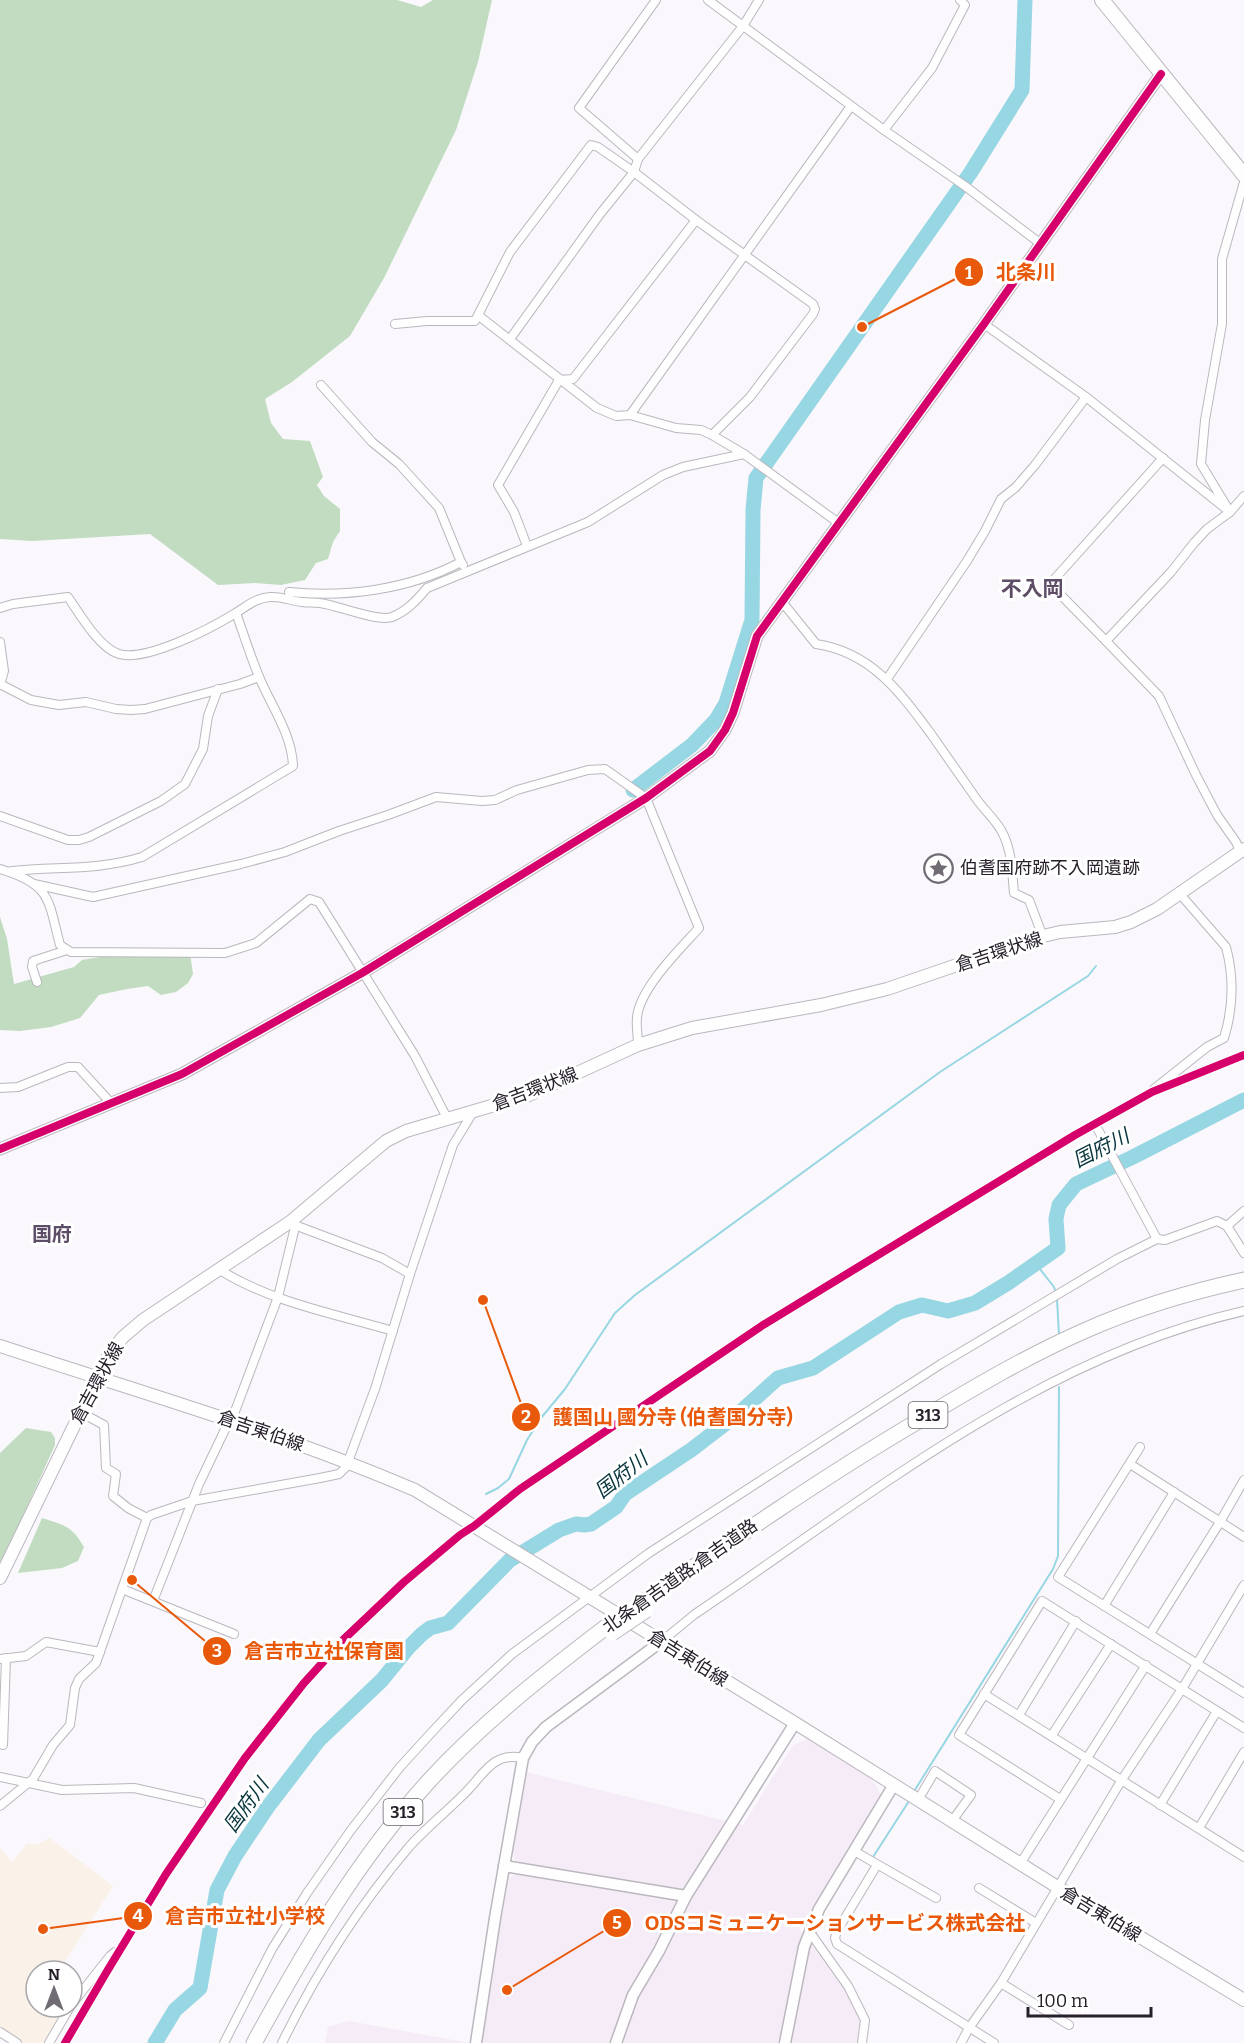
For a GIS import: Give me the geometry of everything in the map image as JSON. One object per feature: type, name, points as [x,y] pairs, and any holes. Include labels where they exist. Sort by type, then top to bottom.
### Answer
[{"type":"highway","name":"北条倉吉道路;倉吉道路","points":[[254,2043],[301,1957],[338,1899],[391,1827],[468,1741],[509,1703],[791,1500],[973,1388],[1039,1352],[1131,1312],[1176,1297],[1244,1280]]},
{"type":"highway","name":"北条倉吉道路;倉吉道路","points":[[642,1607],[873,1457],[1043,1360],[1088,1338],[1135,1320],[1244,1288]]},
{"type":"highway","name":"北条倉吉道路;倉吉道路","points":[[262,2043],[309,1957],[344,1903],[404,1822],[474,1745],[514,1708],[609,1630]]},
{"type":"main road","points":[[1102,0],[1244,175]]},
{"type":"main road","name":"倉吉環状線","points":[[0,1578],[108,1356],[123,1337],[143,1320],[292,1224],[386,1141],[406,1131],[529,1095],[638,1046],[692,1028],[820,1005],[887,989],[1060,932],[1115,927],[1131,922],[1157,909],[1242,850]]},
{"type":"main road","name":"倉吉東伯線","points":[[0,1346],[230,1419],[349,1461],[415,1490],[1244,2000]]},
{"type":"street","points":[[638,159],[579,108],[656,0]]},
{"type":"street","points":[[708,0],[884,130],[965,186],[1041,244]]},
{"type":"street","points":[[510,339],[600,214],[634,172],[638,159],[743,26],[759,0]]},
{"type":"street","points":[[884,130],[932,68],[965,5],[960,0]]},
{"type":"street","points":[[0,1149],[182,1074],[362,973],[646,798],[710,751],[725,730],[733,713],[757,636],[984,324],[1161,74]]},
{"type":"street","points":[[630,415],[851,106]]},
{"type":"street","points":[[395,324],[427,321],[476,321],[510,252],[591,145],[598,147],[813,304],[815,309],[750,397],[712,435]]},
{"type":"street","points":[[1230,512],[1201,464],[1222,324],[1222,259],[1244,182]]},
{"type":"street","points":[[560,380],[573,380],[696,220]]},
{"type":"street","points":[[479,316],[597,408],[616,416],[630,415],[676,428],[701,430],[712,435],[744,454],[840,524]]},
{"type":"street","points":[[984,324],[1086,397],[1230,512]]},
{"type":"street","points":[[527,546],[514,512],[498,485],[560,380]]},
{"type":"street","points":[[321,385],[372,442],[399,464],[439,508],[466,571]]},
{"type":"street","points":[[887,679],[967,561],[1001,499],[1016,487],[1035,465],[1086,397]]},
{"type":"street","points":[[0,608],[13,604],[68,597],[105,646],[118,654],[137,656],[150,654],[198,634],[236,614],[250,602],[269,597],[320,603],[380,617],[391,617],[412,605],[426,588],[588,522],[663,475],[683,467],[744,454]]},
{"type":"street","points":[[1163,458],[1050,584],[1159,696],[1217,815],[1242,850]]},
{"type":"street","points":[[1106,642],[1171,572],[1207,529],[1230,512],[1244,496]]},
{"type":"street","points":[[289,592],[315,594],[376,589],[417,580],[442,572],[461,562]]},
{"type":"street","points":[[783,603],[816,644],[836,646],[859,657],[887,679],[910,706],[981,806],[1001,830],[1010,854],[1014,893],[1029,900],[1043,937]]},
{"type":"street","points":[[4,870],[96,868],[142,857],[293,766],[293,754],[287,737],[259,677],[236,614]]},
{"type":"street","points":[[0,642],[4,671],[0,685],[31,700],[59,705],[86,702],[130,710],[145,708],[259,677]]},
{"type":"street","points":[[0,816],[68,840],[79,840],[161,801],[185,784],[198,761],[206,736],[208,716],[218,689]]},
{"type":"street","points":[[34,884],[93,897],[285,852],[436,797],[495,800],[517,790],[588,770],[605,769],[646,798],[699,928],[672,957],[642,1000],[637,1016],[638,1046]]},
{"type":"street","points":[[4,870],[21,875],[46,895],[60,945],[67,950],[83,954],[139,951],[225,953],[256,943],[310,899],[319,902],[415,1056],[447,1118]]},
{"type":"street","points":[[1152,1092],[1156,1086],[1207,1047],[1224,1038],[1232,999],[1226,947],[1180,894]]},
{"type":"street","points":[[37,982],[32,967],[33,961],[67,950]]},
{"type":"street","points":[[65,2043],[166,1874],[239,1766],[304,1683],[344,1639],[404,1582],[460,1535],[479,1529],[520,1489],[763,1325],[900,1240],[1152,1092],[1244,1055]]},
{"type":"street","points":[[0,1088],[18,1087],[68,1067],[78,1067],[111,1103]]},
{"type":"street","points":[[0,1806],[33,1779],[52,1745],[70,1725],[75,1688],[79,1679],[96,1663],[147,1518],[192,1501],[339,1474],[349,1461],[375,1389],[453,1145],[472,1112]]},
{"type":"street","points":[[1095,1124],[1155,1236],[1165,1240],[1217,1221],[1227,1226],[1244,1253]]},
{"type":"street","points":[[1227,1226],[1244,1211]]},
{"type":"street","points":[[153,1601],[192,1501],[234,1414],[278,1297],[292,1224],[382,1258],[410,1274]]},
{"type":"street","points":[[224,2043],[272,1949],[307,1893],[351,1830],[400,1767],[462,1700],[512,1654],[649,1553],[941,1364],[1155,1236]]},
{"type":"street","points":[[220,1270],[278,1297],[393,1331]]},
{"type":"street","points":[[476,2043],[523,1758],[532,1742],[546,1726],[695,1614],[914,1463],[1007,1406],[1058,1379],[1132,1345],[1244,1311]]},
{"type":"street","points":[[80,1412],[104,1425],[106,1468],[116,1474],[113,1496],[128,1508],[147,1518]]},
{"type":"street","points":[[1140,1447],[1058,1578],[1244,1693]]},
{"type":"street","points":[[1130,1464],[1244,1537]]},
{"type":"street","points":[[1150,1634],[1244,1480]]},
{"type":"street","points":[[1104,1606],[1174,1492]]},
{"type":"street","points":[[961,2043],[1001,1983],[1121,1781],[1198,1664],[1244,1585]]},
{"type":"street","points":[[122,1588],[234,1634]]},
{"type":"street","points":[[1060,1799],[959,1735],[1042,1601],[1244,1728]]},
{"type":"street","points":[[1019,1715],[1076,1621]]},
{"type":"street","points":[[3,1745],[3,1659],[26,1656],[46,1642],[100,1652]]},
{"type":"street","points":[[1052,1735],[1111,1644]]},
{"type":"street","points":[[1020,1864],[1146,1665]]},
{"type":"street","points":[[984,1694],[1244,1857]]},
{"type":"street","points":[[1160,1805],[1217,1711]]},
{"type":"street","points":[[616,2043],[633,1995],[659,1951],[686,1896],[795,1723]]},
{"type":"street","points":[[1198,1828],[1244,1752]]},
{"type":"street","points":[[282,2043],[294,2018],[353,1919],[410,1846],[466,1793],[489,1766],[503,1757],[512,1755],[523,1758]]},
{"type":"street","points":[[918,1800],[935,1771],[971,1795],[952,1821]]},
{"type":"street","points":[[0,1777],[62,1790],[134,1788],[201,1803]]},
{"type":"street","points":[[785,2043],[809,1930],[819,1909],[893,1786]]},
{"type":"street","points":[[854,1851],[936,1898]]},
{"type":"street","points":[[877,1865],[837,1931],[835,1938],[837,1944],[994,2043]]},
{"type":"street","points":[[504,1866],[686,1896]]},
{"type":"street","points":[[979,1888],[1036,1923]]},
{"type":"street","points":[[809,1930],[848,1986],[865,2020],[862,2043]]},
{"type":"street","points":[[84,1989],[110,1956],[121,1949]]},
{"type":"street","points":[[1001,1983],[1069,2025]]},
{"type":"street","points":[[49,2043],[63,2019]]},
{"type":"street","points":[[0,2032],[17,2043]]},
{"type":"shaded area","points":[[808,1738],[873,1778],[871,1780],[881,1796],[799,1929],[840,1980],[863,2021],[860,2043],[479,2043],[509,1878],[517,1872],[512,1846],[526,1772],[743,1825],[793,1745]]},
{"type":"shaded area","points":[[50,1838],[113,1886],[67,1959],[24,1959],[24,2019],[61,2019],[47,2043],[22,2043],[0,2030],[0,1848],[12,1862],[27,1844],[38,1844]]},
{"type":"shaded area","points":[[349,2021],[470,2043],[325,2043],[328,2027]]},
{"type":"green space","points":[[0,0],[397,0],[421,7],[433,0],[492,0],[478,62],[456,130],[384,278],[350,336],[292,382],[265,399],[271,423],[283,439],[310,441],[323,477],[317,485],[324,496],[340,509],[340,531],[333,542],[328,559],[316,563],[305,580],[281,585],[255,583],[218,585],[150,534],[32,541],[0,539]]},
{"type":"green space","points":[[0,917],[7,939],[14,984],[74,967],[82,960],[130,952],[190,953],[193,974],[188,983],[176,992],[161,995],[148,986],[99,995],[80,1018],[51,1027],[20,1031],[0,1030]]},
{"type":"green space","points":[[26,1428],[51,1432],[55,1438],[55,1445],[0,1567],[0,1453]]},
{"type":"green space","points":[[42,1518],[71,1530],[84,1547],[78,1561],[62,1568],[18,1573]]},
{"type":"waterway","points":[[633,790],[692,745],[716,720],[726,703],[752,620],[753,510],[756,478],[971,172],[1022,90],[1025,0]]},
{"type":"waterway","points":[[486,1494],[509,1479],[527,1440],[541,1418],[565,1389],[615,1313],[635,1295],[940,1072],[1088,976],[1096,966]]},
{"type":"waterway","name":"国府川","points":[[155,2043],[175,2010],[200,1988],[217,1890],[235,1856],[267,1808],[319,1740],[382,1680],[422,1634],[430,1628],[448,1623],[510,1560],[559,1530],[576,1524],[591,1524],[616,1507],[625,1494],[691,1450],[738,1414],[778,1378],[813,1368],[899,1312],[922,1305],[948,1311],[975,1303],[1008,1283],[1058,1248],[1056,1219],[1059,1205],[1076,1184],[1244,1100]]},
{"type":"waterway","points":[[1036,1264],[1056,1293]]},
{"type":"waterway","points":[[1057,1299],[1059,1335]]},
{"type":"waterway","points":[[913,1793],[1053,1569],[1058,1556],[1059,1387]]},
{"type":"waterway","points":[[873,1857],[909,1801]]},
{"type":"cycle path","points":[[0,1149],[182,1074],[362,973],[646,798],[710,751],[725,730],[733,713],[757,636],[984,324],[1161,74]]},
{"type":"cycle path","points":[[65,2043],[166,1874],[245,1758],[304,1683],[344,1639],[404,1582],[460,1535],[520,1489],[763,1325],[1075,1135],[1152,1092],[1244,1055]]},
{"type":"place","name":"北条川","points":[[862,327]]},
{"type":"place","name":"伯耆国府跡不入岡遺跡","points":[[939,868]]},
{"type":"place","name":"護国山 國分寺 (伯耆国分寺)","points":[[483,1300]]},
{"type":"place","name":"倉吉市立社保育園","points":[[132,1580]]},
{"type":"place","name":"倉吉市立社小学校","points":[[43,1929]]},
{"type":"place","name":"ODSコミュニケーションサービス株式会社","points":[[507,1990]]},
{"type":"district","name":"不入岡","points":[[1032,589]]},
{"type":"district","name":"国府","points":[[52,1234]]}]
